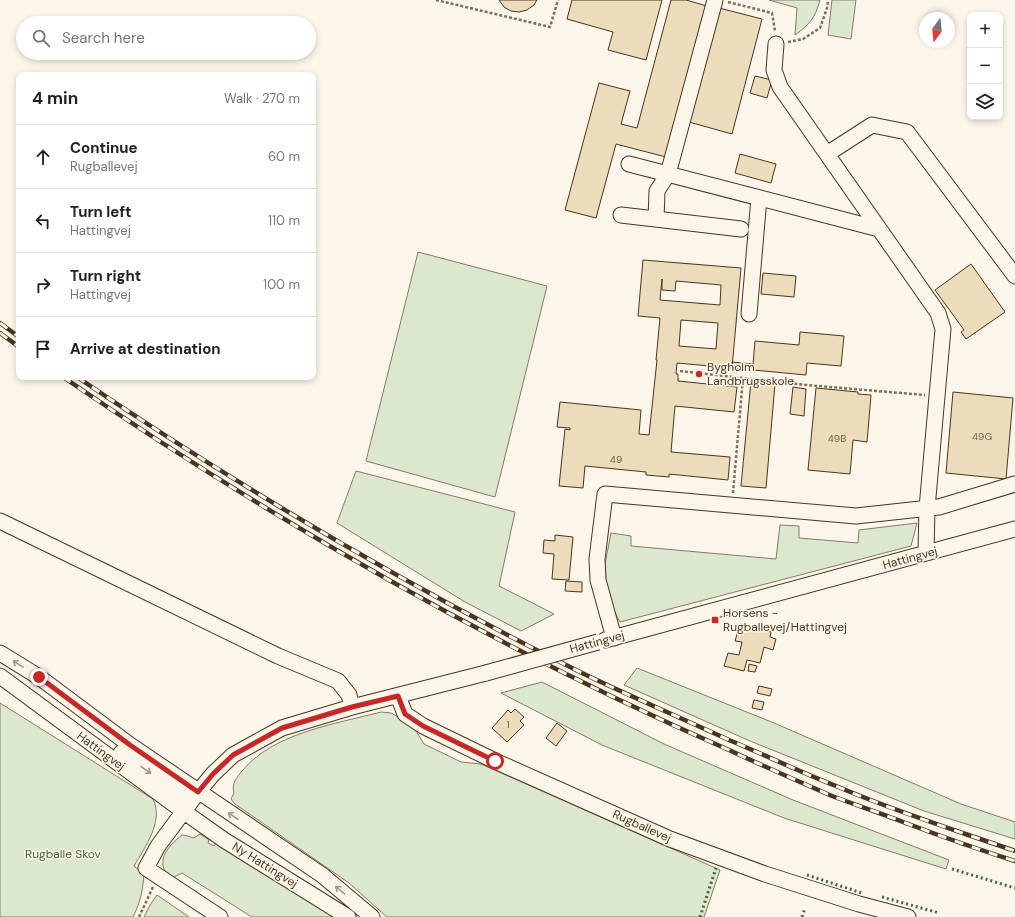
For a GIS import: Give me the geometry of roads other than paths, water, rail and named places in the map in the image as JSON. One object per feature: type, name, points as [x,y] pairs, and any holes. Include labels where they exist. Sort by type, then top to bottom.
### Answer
[{"type":"street","points":[[656,219],[657,191],[668,174],[715,0]]},
{"type":"street","points":[[776,44],[774,70],[780,87],[938,313],[943,330],[927,508],[926,553]]},
{"type":"street","points":[[827,154],[872,125],[907,132],[1015,276]]},
{"type":"street","points":[[629,164],[879,229]]},
{"type":"street","points":[[749,314],[759,198]]},
{"type":"street","points":[[621,215],[741,229]]},
{"type":"street","points":[[614,638],[598,580],[597,559],[605,494],[856,516],[939,507],[1015,484]]},
{"type":"street","points":[[0,521],[278,656],[338,681],[349,695],[352,707]]},
{"type":"street","name":"Hattingvej","points":[[0,676],[183,811],[213,774],[233,755],[282,728],[352,707],[486,673],[1015,529]]},
{"type":"street","name":"Hattingvej","points":[[0,653],[39,677],[130,745],[322,875],[372,917]]},
{"type":"street","name":"Rugballevej","points":[[398,696],[405,714],[423,726],[495,761],[670,839],[765,874],[859,904],[908,917]]},
{"type":"street","points":[[29,698],[75,722],[175,792],[184,795],[198,792]]},
{"type":"street","points":[[183,811],[158,846],[146,868],[220,917]]},
{"type":"street","name":"Ny Hattingvej","points":[[183,811],[224,840],[348,917]]},
{"type":"railway","points":[[0,323],[16,335]]},
{"type":"railway","points":[[0,333],[16,345]]},
{"type":"railway","points":[[68,380],[223,482],[305,531],[387,579],[556,669],[642,711],[832,796],[1015,861]]},
{"type":"railway","points":[[81,380],[200,458],[389,571],[584,674],[823,781],[902,812],[1015,851]]},
{"type":"place","name":"Bygholm Landbrugsskole","points":[[699,374]]},
{"type":"place","name":"Horsens - Rugballevej/Hattingvej","points":[[715,620]]},
{"type":"park label","name":"Rugballe Skov","points":[[63,854]]}]
